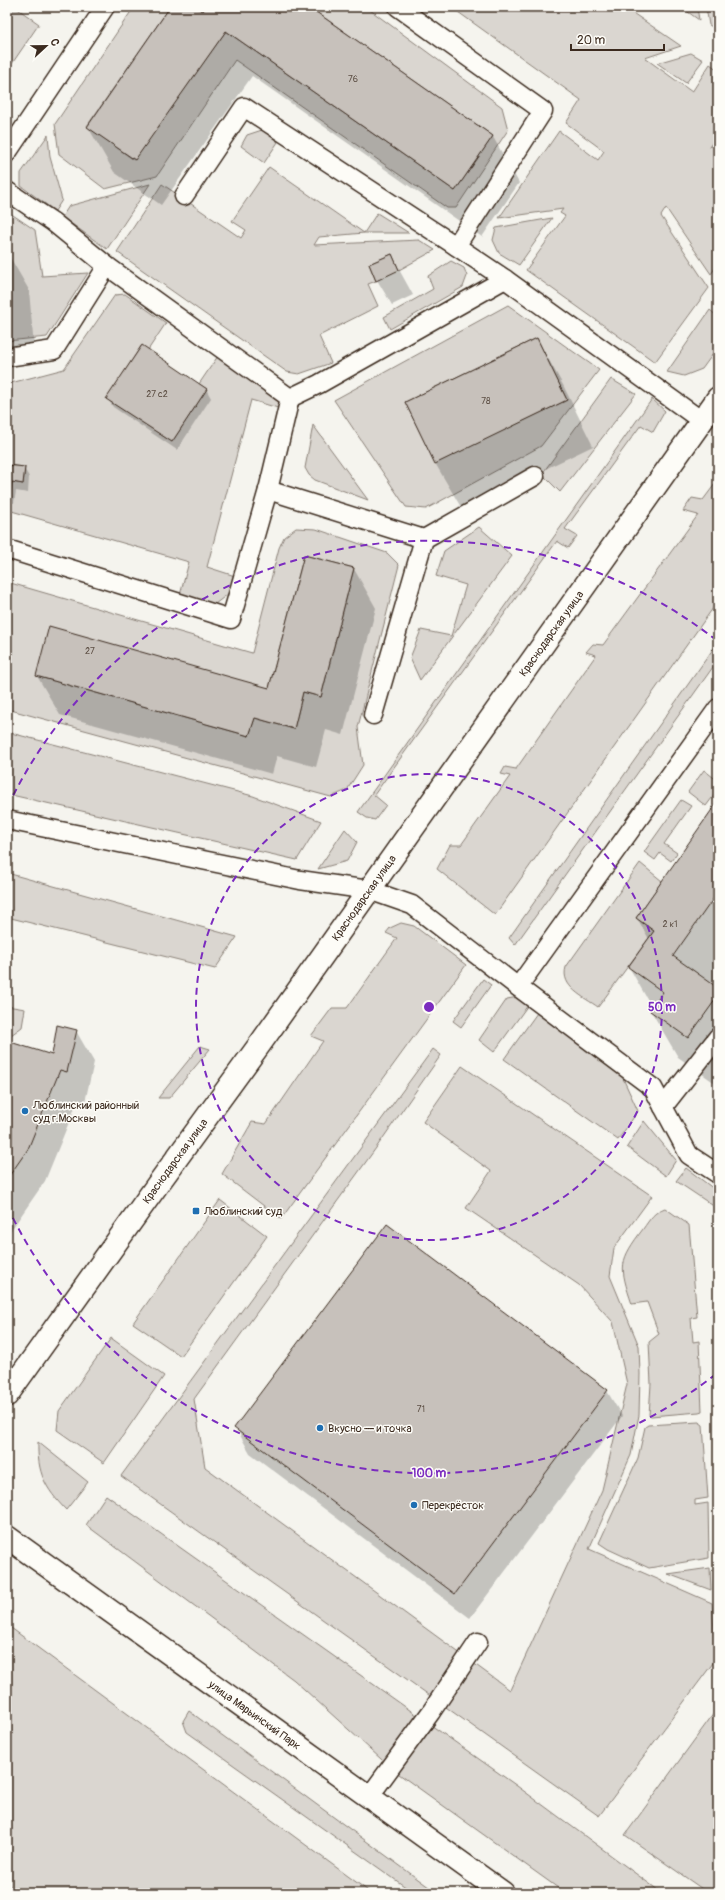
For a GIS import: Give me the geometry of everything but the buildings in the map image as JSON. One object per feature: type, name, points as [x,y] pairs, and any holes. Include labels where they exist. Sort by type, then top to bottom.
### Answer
[{"type":"street","name":"Краснодарская улица","points":[[7,1395],[265,1038],[718,398]]},
{"type":"street","name":"улица Марьинский Парк","points":[[7,1537],[503,1893]]},
{"type":"lane","points":[[398,7],[542,111],[456,246]]},
{"type":"lane","points":[[7,153],[100,9]]},
{"type":"lane","points":[[184,196],[244,107],[505,279],[702,421]]},
{"type":"lane","points":[[7,191],[53,222],[107,266],[290,398]]},
{"type":"lane","points":[[7,357],[54,350],[107,266]]},
{"type":"lane","points":[[290,398],[319,384],[505,279]]},
{"type":"lane","points":[[7,549],[231,619],[268,490],[290,398]]},
{"type":"lane","points":[[372,715],[424,539],[535,476]]},
{"type":"lane","points":[[268,490],[424,539]]},
{"type":"lane","points":[[518,987],[718,708]]},
{"type":"lane","points":[[7,820],[300,880],[369,890],[412,905],[518,987],[653,1088],[689,1155],[718,1174]]},
{"type":"lane","points":[[663,1108],[718,1037]]},
{"type":"lane","points":[[370,1797],[432,1712],[478,1642]]},
{"type":"shaded area","points":[[7,7],[15,7],[39,24],[7,71]]},
{"type":"shaded area","points":[[134,7],[170,7],[87,126],[134,160],[226,31],[455,191],[493,136],[309,7],[366,7],[502,107],[508,130],[456,208],[447,208],[235,60],[157,176],[105,189],[59,154],[55,124]]},
{"type":"shaded area","points":[[451,7],[624,7],[681,46],[645,58],[692,92],[710,64],[718,70],[718,135],[709,147],[718,143],[718,264],[711,274],[666,208],[661,216],[709,288],[655,362],[526,270],[565,216],[560,213],[563,209],[499,218],[559,131],[598,160],[604,151],[566,123],[581,100]]},
{"type":"shaded area","points":[[681,7],[697,7],[699,20]]},
{"type":"shaded area","points":[[706,7],[718,7],[718,30],[709,25]]},
{"type":"shaded area","points":[[691,53],[703,60],[686,83],[657,63]]},
{"type":"shaded area","points":[[262,130],[278,142],[264,163],[241,146],[247,135]]},
{"type":"shaded area","points":[[48,135],[50,157],[62,200],[55,211],[21,186],[21,173]]},
{"type":"shaded area","points":[[269,167],[364,233],[319,237],[314,245],[419,240],[435,250],[399,270],[392,254],[369,264],[376,281],[368,284],[378,306],[319,336],[331,363],[299,374],[287,372],[117,252],[162,184],[241,238],[246,230],[232,221]]},
{"type":"shaded area","points":[[150,184],[107,249],[62,217],[69,206]]},
{"type":"shaded area","points":[[7,211],[35,230],[42,276],[88,273],[47,337],[7,341]]},
{"type":"shaded area","points":[[377,213],[409,233],[364,233]]},
{"type":"shaded area","points":[[552,218],[519,265],[499,253],[493,240],[496,228]]},
{"type":"shaded area","points":[[451,261],[464,268],[467,276],[463,287],[390,329],[384,317],[433,289],[428,276]]},
{"type":"shaded area","points":[[125,294],[166,323],[148,350],[141,346],[107,399],[172,442],[207,389],[199,384],[218,356],[280,403],[278,408],[251,400],[207,567],[235,576],[228,594],[215,604],[180,595],[189,562],[8,510],[7,511],[7,495],[12,482],[23,484],[25,467],[7,465],[7,384],[64,369],[115,295]]},
{"type":"shaded area","points":[[508,305],[599,370],[541,446],[426,509],[406,507],[334,400]],"holes":[[[537,338],[567,400],[435,463],[405,402]]]},
{"type":"shaded area","points":[[710,310],[718,317],[718,347],[702,369],[684,376],[667,372]]},
{"type":"shaded area","points":[[611,379],[636,394],[560,492],[542,474]]},
{"type":"shaded area","points":[[652,399],[665,411],[653,432],[641,425],[565,529],[577,536],[568,548],[557,541],[374,795],[386,805],[375,820],[367,818],[358,812]]},
{"type":"shaded area","points":[[313,425],[368,500],[315,480],[309,475],[305,468]]},
{"type":"shaded area","points":[[718,480],[718,601],[495,915],[437,869],[450,845],[461,845],[510,776],[501,774],[505,767],[516,769],[596,655],[586,652],[593,644],[603,645],[698,515],[683,511],[692,498],[703,500]]},
{"type":"shaded area","points":[[479,527],[512,556],[420,680],[410,658],[421,630],[451,636],[466,585],[436,576],[444,551]]},
{"type":"shaded area","points":[[296,528],[316,529],[387,553],[399,565],[358,727],[363,765],[347,790],[331,797],[7,709],[7,582],[252,653],[279,548],[284,537]],"holes":[[[304,555],[354,568],[321,697],[303,692],[294,729],[255,718],[249,736],[36,676],[269,688]]]},
{"type":"shaded area","points":[[718,642],[718,660],[515,945],[509,938]]},
{"type":"shaded area","points":[[7,732],[253,796],[321,821],[297,860],[7,794]]},
{"type":"shaded area","points":[[704,770],[718,781],[718,790],[706,806],[688,792]]},
{"type":"shaded area","points":[[681,800],[691,806],[664,844],[677,853],[671,861],[660,853],[655,860],[644,852]]},
{"type":"shaded area","points":[[345,829],[357,842],[347,861],[318,869]]},
{"type":"shaded area","points":[[640,863],[662,881],[636,918],[654,931],[598,1007],[574,991],[570,986],[566,980],[566,967]]},
{"type":"shaded area","points":[[7,873],[237,937],[215,969],[7,917]]},
{"type":"shaded area","points":[[401,923],[414,926],[466,965],[281,1219],[222,1174],[252,1122],[266,1124],[323,1041],[311,1036],[332,1008],[347,1008],[397,938],[386,933],[390,928]]},
{"type":"shaded area","points":[[483,979],[491,985],[461,1027],[453,1021]]},
{"type":"shaded area","points":[[518,997],[528,1005],[494,1052],[479,1040],[507,999]]},
{"type":"shaded area","points":[[7,1006],[25,1009],[22,1027],[7,1038]]},
{"type":"shaded area","points":[[537,1013],[620,1072],[638,1111],[618,1140],[504,1059]]},
{"type":"shaded area","points":[[200,1046],[210,1049],[169,1098],[158,1098]]},
{"type":"shaded area","points":[[433,1049],[441,1055],[376,1148],[194,1399],[205,1467],[510,1690],[602,1490],[627,1384],[613,1322],[579,1285],[466,1208],[491,1171],[423,1122],[462,1066],[652,1196],[614,1248],[610,1276],[639,1346],[639,1415],[631,1455],[589,1549],[712,1603],[716,1659],[599,1816],[121,1476]]},
{"type":"shaded area","points":[[644,1121],[676,1160],[666,1176],[627,1147]]},
{"type":"shaded area","points":[[686,1168],[718,1192],[718,1209],[676,1181]]},
{"type":"shaded area","points":[[220,1200],[267,1236],[181,1356],[133,1323]]},
{"type":"shaded area","points":[[665,1208],[689,1225],[697,1317],[691,1318],[693,1342],[699,1341],[702,1411],[651,1416],[649,1415],[651,1384],[649,1342],[659,1334],[647,1302],[632,1304],[623,1272],[629,1249],[655,1214]]},
{"type":"shaded area","points":[[111,1338],[164,1376],[104,1463],[57,1430],[59,1411]]},
{"type":"shaded area","points":[[699,1422],[703,1425],[708,1498],[695,1500],[695,1505],[708,1503],[709,1558],[649,1568],[608,1549],[599,1543],[638,1458],[645,1427],[648,1425]]},
{"type":"shaded area","points":[[38,1442],[88,1482],[66,1510],[48,1487],[44,1479],[39,1463]]},
{"type":"shaded area","points":[[106,1495],[517,1786],[662,1893],[565,1893],[392,1769],[294,1680],[86,1525]]},
{"type":"shaded area","points":[[710,1568],[711,1590],[668,1574]]},
{"type":"shaded area","points":[[7,1625],[371,1893],[13,1893],[7,1881]]},
{"type":"shaded area","points":[[717,1709],[718,1893],[708,1893],[625,1835]]},
{"type":"shaded area","points":[[189,1711],[437,1893],[414,1893],[187,1732],[183,1721]]},
{"type":"place","name":"Люблинский районный суд г.Москвы","points":[[25,1111]]},
{"type":"place","name":"Люблинский суд","points":[[196,1211]]},
{"type":"place","name":"Вкусно — и точка","points":[[320,1428]]},
{"type":"place","name":"Перекрёсток","points":[[414,1505]]}]
